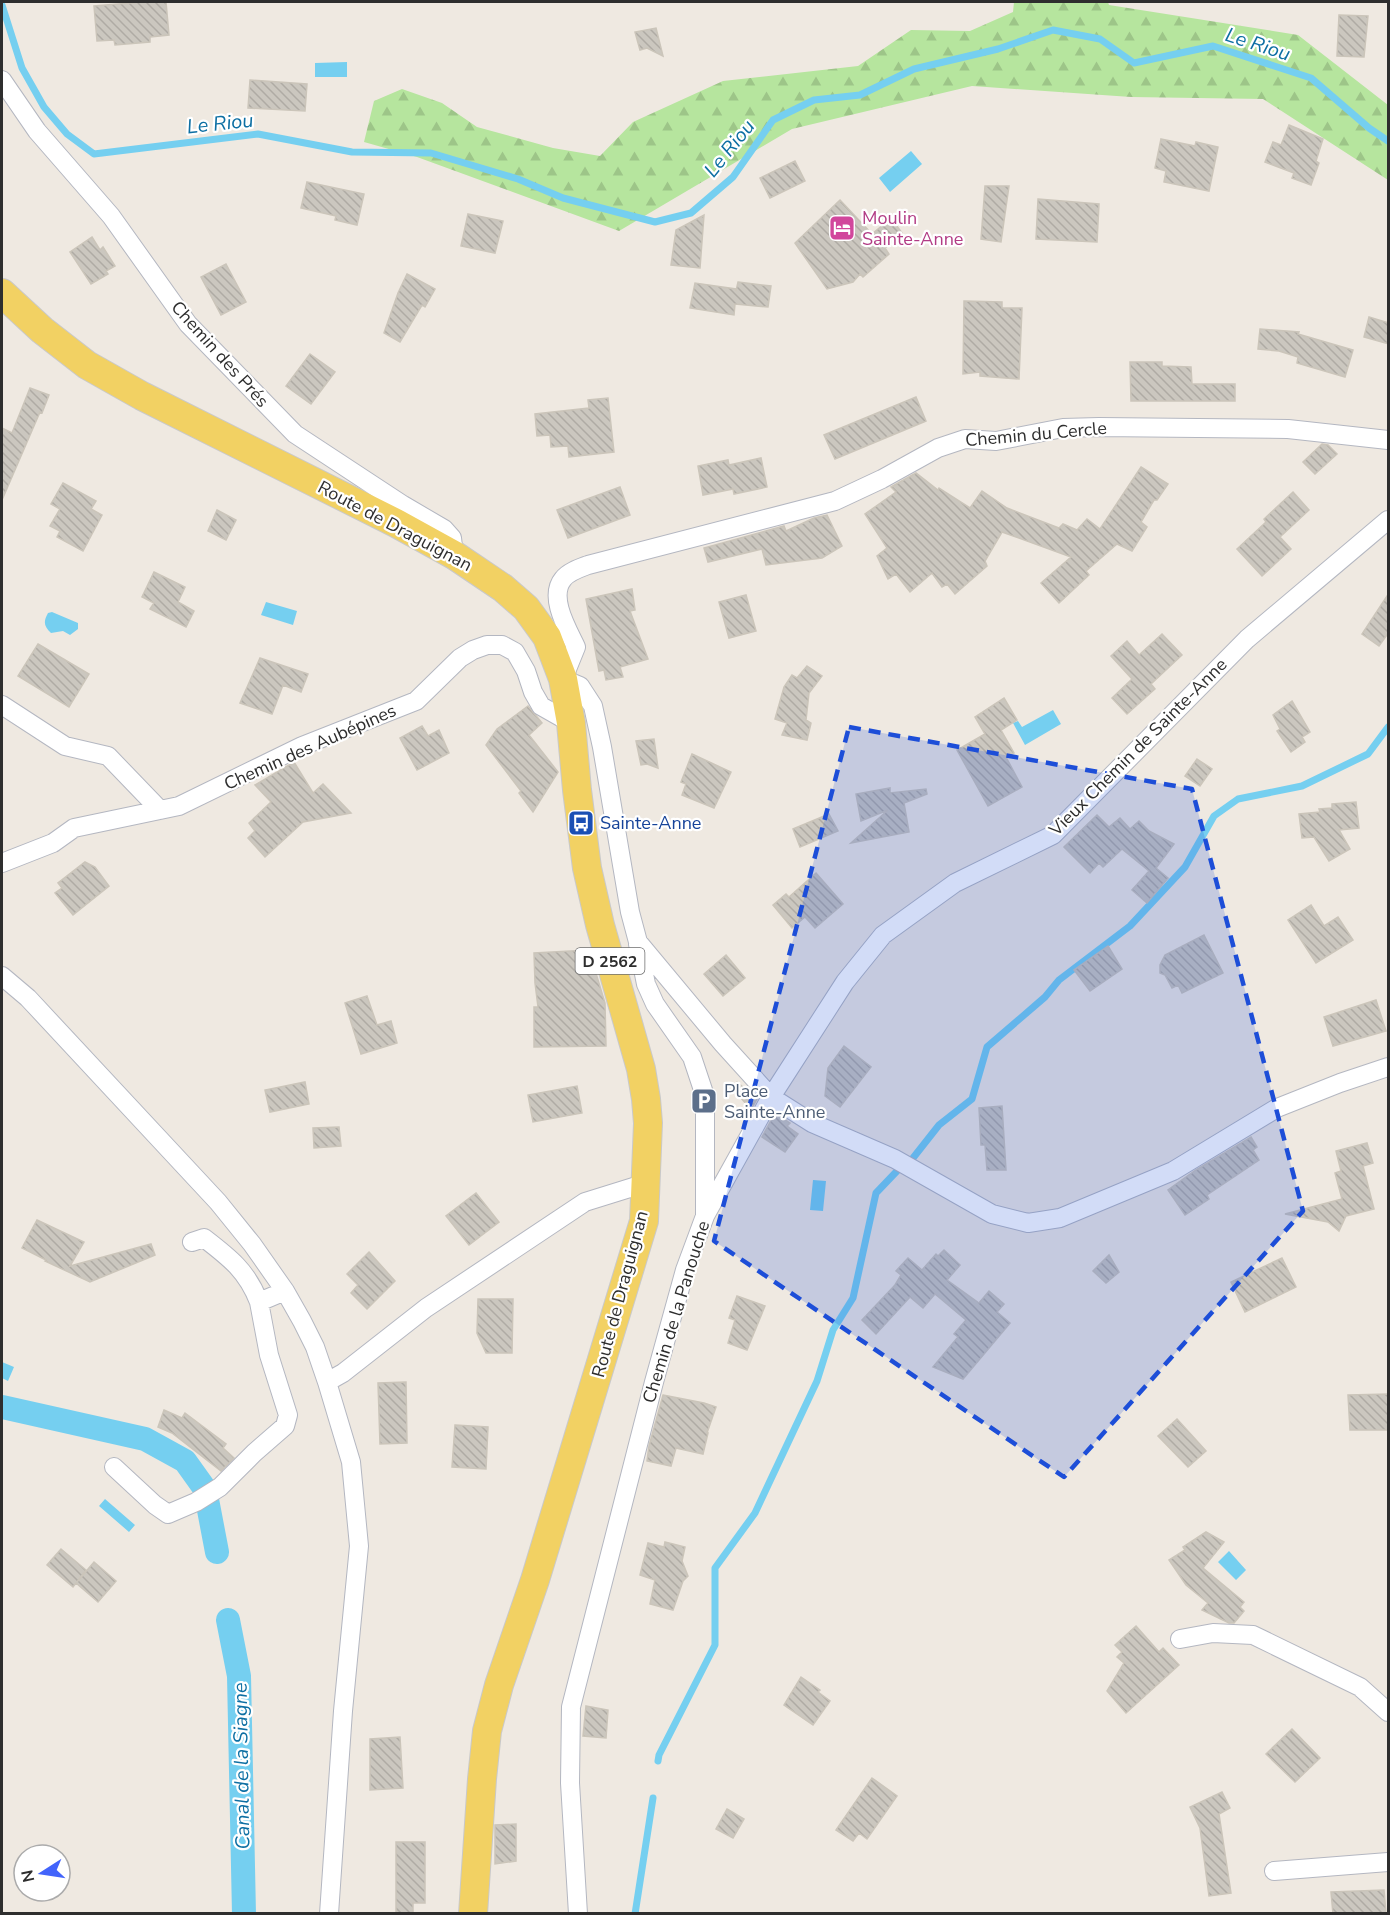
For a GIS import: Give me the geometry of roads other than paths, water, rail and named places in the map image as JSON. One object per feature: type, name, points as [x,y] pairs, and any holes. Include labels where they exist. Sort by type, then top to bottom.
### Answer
[{"type":"main road","name":"Route de Draguignan","points":[[2,293],[42,330],[87,365],[141,396],[386,518],[454,555],[503,588],[526,608],[547,637],[563,679],[571,723],[586,868],[641,1070],[646,1099],[648,1123],[644,1221],[535,1580],[499,1685],[488,1731],[482,1779],[473,1914]]},
{"type":"street","name":"Chemin des Prés","points":[[2,80],[37,130],[111,216],[188,324],[294,434],[444,529],[452,538],[454,555]]},
{"type":"street","name":"Chemin du Cercle","points":[[563,679],[576,647],[559,608],[558,589],[563,579],[572,572],[588,565],[835,501],[882,479],[938,448],[965,440],[996,441],[1063,428],[1099,427],[1288,429],[1389,441]]},
{"type":"street","name":"Vieux Chemin de Sainte-Anne","points":[[771,1097],[845,982],[883,935],[955,883],[1053,835],[1247,639],[1389,520]]},
{"type":"street","name":"Chemin des Aubépines","points":[[2,863],[53,843],[74,828],[179,806],[302,746],[416,701],[460,658],[488,645],[502,645],[515,652],[541,706],[571,723]]},
{"type":"street","points":[[563,679],[580,686],[593,706],[630,912],[646,984],[655,1004],[692,1057],[705,1096],[705,1216]]},
{"type":"street","points":[[2,705],[65,747],[108,756],[160,810]]},
{"type":"street","points":[[638,942],[723,1044],[771,1097],[812,1123],[895,1158],[992,1214],[1028,1223],[1060,1218],[1173,1171],[1277,1107],[1389,1067]]},
{"type":"street","points":[[2,976],[28,998],[218,1202],[252,1244],[285,1291],[315,1347],[351,1462],[359,1546],[343,1711],[329,1914]]},
{"type":"street","name":"Chemin de la Panouche","points":[[578,1914],[571,1805],[571,1707],[685,1270],[705,1216],[771,1097]]},
{"type":"street","points":[[327,1382],[343,1373],[426,1308],[585,1202],[646,1183]]},
{"type":"street","points":[[114,1467],[168,1514],[196,1502],[220,1487],[285,1426],[288,1415],[269,1355],[259,1302],[252,1284],[231,1258],[204,1238],[192,1242]]},
{"type":"street","points":[[259,1302],[285,1291]]},
{"type":"street","points":[[1180,1639],[1213,1633],[1252,1635],[1360,1687],[1389,1712]]},
{"type":"street","points":[[1274,1872],[1389,1862]]},
{"type":"water","points":[[347,62],[347,77],[315,77],[315,63]]},
{"type":"water","points":[[911,151],[922,164],[890,192],[879,178]]},
{"type":"water","points":[[266,602],[297,611],[293,625],[261,615]]},
{"type":"water","points":[[52,612],[78,623],[78,629],[70,635],[63,631],[51,633],[45,621],[48,613]]},
{"type":"water","points":[[1053,710],[1061,724],[1025,745],[1013,723],[1018,721],[1022,727]]},
{"type":"water","points":[[813,1180],[826,1181],[823,1211],[810,1210]]},
{"type":"water","points":[[2,1362],[14,1367],[8,1381],[2,1378]]},
{"type":"water","points":[[105,1499],[135,1525],[129,1532],[99,1506]]},
{"type":"water","points":[[1229,1551],[1246,1570],[1236,1580],[1218,1562]]},
{"type":"waterway","name":"Le Riou","points":[[2,5],[22,68],[44,107],[67,134],[94,154],[258,134],[352,152],[431,153],[518,179],[563,198],[655,222],[691,213],[733,177],[773,120],[814,100],[860,95],[914,69],[998,49],[1053,30],[1100,39],[1134,63],[1213,46],[1311,78],[1369,128],[1388,141]]},
{"type":"waterway","points":[[913,1158],[939,1125],[972,1099],[987,1047],[1045,997],[1059,980],[1130,926],[1185,867],[1214,816],[1238,799],[1302,786],[1368,754],[1388,727]]},
{"type":"waterway","points":[[658,1761],[715,1645],[715,1568],[755,1513],[817,1381],[833,1330],[853,1298],[876,1193],[897,1171]]},
{"type":"waterway","name":"Canal de la Siagne","points":[[2,1407],[145,1439],[185,1461],[205,1489],[217,1552]]},
{"type":"waterway","name":"Canal de la Siagne","points":[[228,1620],[239,1676],[244,1914]]},
{"type":"waterway","points":[[635,1914],[653,1798]]},
{"type":"place","name":"Moulin Sainte-Anne","points":[[842,228]]},
{"type":"place","name":"Sainte-Anne","points":[[581,823]]},
{"type":"place","name":"Place Sainte-Anne","points":[[704,1101]]}]
